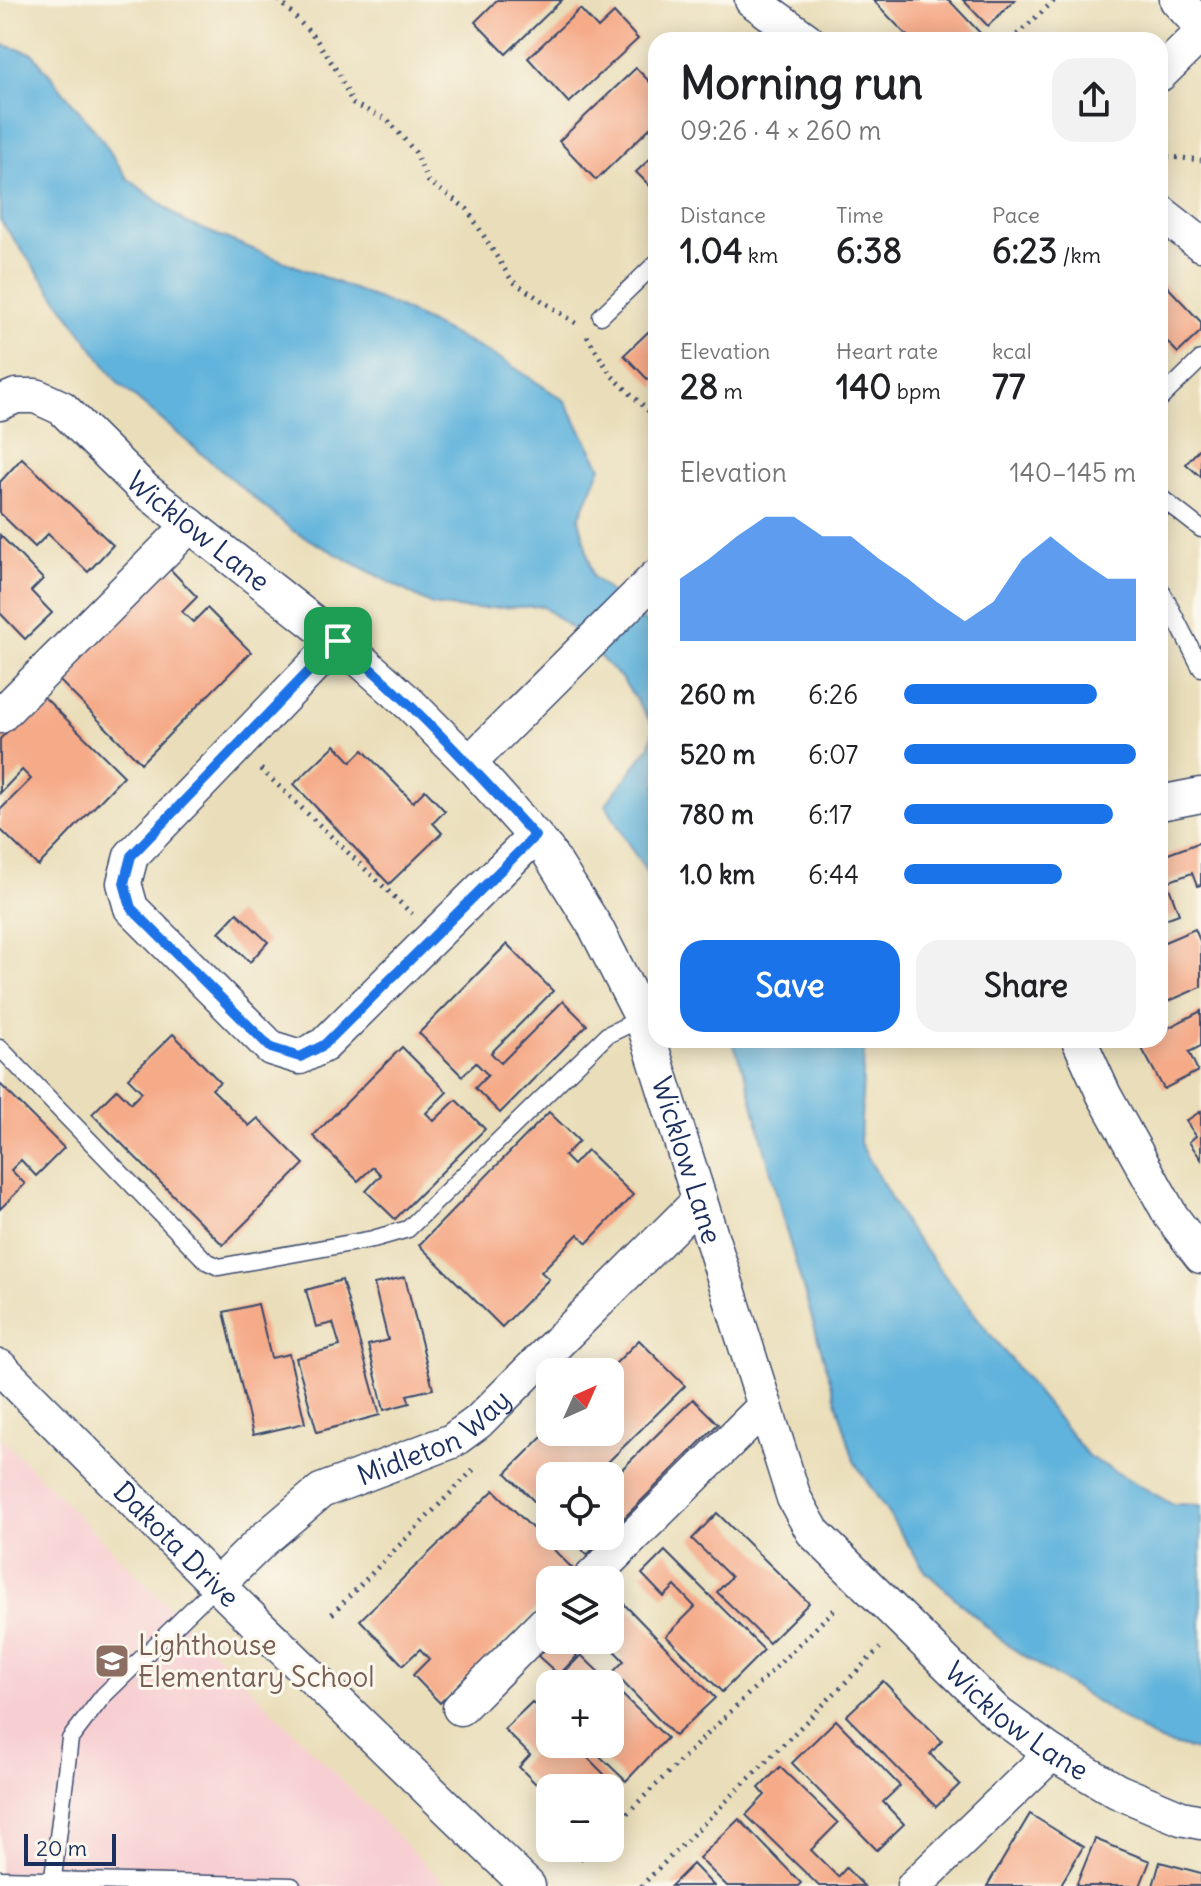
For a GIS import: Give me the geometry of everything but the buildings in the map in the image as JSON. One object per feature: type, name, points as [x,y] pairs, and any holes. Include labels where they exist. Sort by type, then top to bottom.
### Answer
[{"type":"street","points":[[1177,0],[1201,26]]},
{"type":"street","points":[[759,2],[797,32]]},
{"type":"street","points":[[1168,66],[1201,34]]},
{"type":"street","points":[[1168,218],[1201,244]]},
{"type":"street","name":"Wicklow Lane","points":[[0,403],[16,396],[36,396],[62,408],[144,489],[338,641],[411,705],[469,763],[547,850],[596,928],[642,1018],[648,1037]]},
{"type":"street","points":[[0,716],[190,525]]},
{"type":"street","points":[[469,763],[647,586]]},
{"type":"street","points":[[338,641],[131,856],[124,883],[131,908],[271,1048],[300,1057],[324,1045],[535,836]]},
{"type":"street","points":[[1168,801],[1201,795]]},
{"type":"street","name":"Wicklow Lane","points":[[652,1048],[794,1498],[813,1532],[998,1714],[1052,1753],[1117,1791],[1181,1818],[1201,1822]]},
{"type":"street","points":[[1083,1048],[1104,1095],[1171,1216],[1201,1256]]},
{"type":"street","name":"Midleton Way","points":[[217,1585],[262,1541],[321,1491],[452,1441],[478,1422],[700,1200]]},
{"type":"street","name":"Dakota Drive","points":[[0,1367],[217,1585],[528,1886]]},
{"type":"street","points":[[603,1566],[765,1406]]},
{"type":"street","points":[[460,1708],[536,1632]]},
{"type":"street","points":[[914,1886],[1052,1753]]},
{"type":"lane","points":[[601,316],[648,271]]},
{"type":"lane","points":[[1168,391],[1201,359]]},
{"type":"lane","points":[[1168,503],[1201,529]]},
{"type":"lane","points":[[1168,604],[1201,668]]},
{"type":"lane","points":[[0,1048],[206,1261],[219,1267],[373,1239],[408,1229],[607,1035],[642,1018]]},
{"type":"lane","points":[[53,1883],[70,1739],[103,1696],[217,1585]]},
{"type":"lane","points":[[0,1879],[53,1883],[292,1886]]},
{"type":"path","points":[[279,0],[316,39],[339,74],[353,104],[388,120],[415,152],[428,181],[467,209],[512,281],[581,326],[611,375],[648,410]]},
{"type":"path","points":[[1020,32],[1055,0]]},
{"type":"path","points":[[1168,157],[1201,160]]},
{"type":"path","points":[[261,769],[412,914]]},
{"type":"path","points":[[332,1614],[479,1463]]},
{"type":"path","points":[[624,1816],[838,1606]]},
{"type":"path","points":[[641,1886],[880,1648]]},
{"type":"shaded area","name":"Lighthouse Elementary School","points":[[0,1437],[447,1886],[0,1886]]},
{"type":"water","points":[[0,44],[32,53],[101,138],[127,178],[185,222],[401,308],[503,360],[565,401],[601,467],[579,518],[593,577],[648,624],[648,718],[622,679],[571,628],[542,606],[465,609],[432,605],[293,531],[118,383],[0,220]]},
{"type":"water","points":[[648,749],[648,874],[624,837],[606,804]]},
{"type":"water","points":[[735,1048],[865,1048],[860,1143],[907,1227],[1088,1456],[1172,1504],[1201,1505],[1201,1752],[1160,1742],[1007,1645],[926,1572],[854,1461],[786,1230],[747,1080]]},
{"type":"place","name":"Lighthouse Elementary School","points":[[112,1661]]},
{"type":"route","points":[[338,641],[411,705],[535,836],[324,1045],[300,1057],[271,1048],[131,908],[124,883],[131,856],[338,641]]}]
